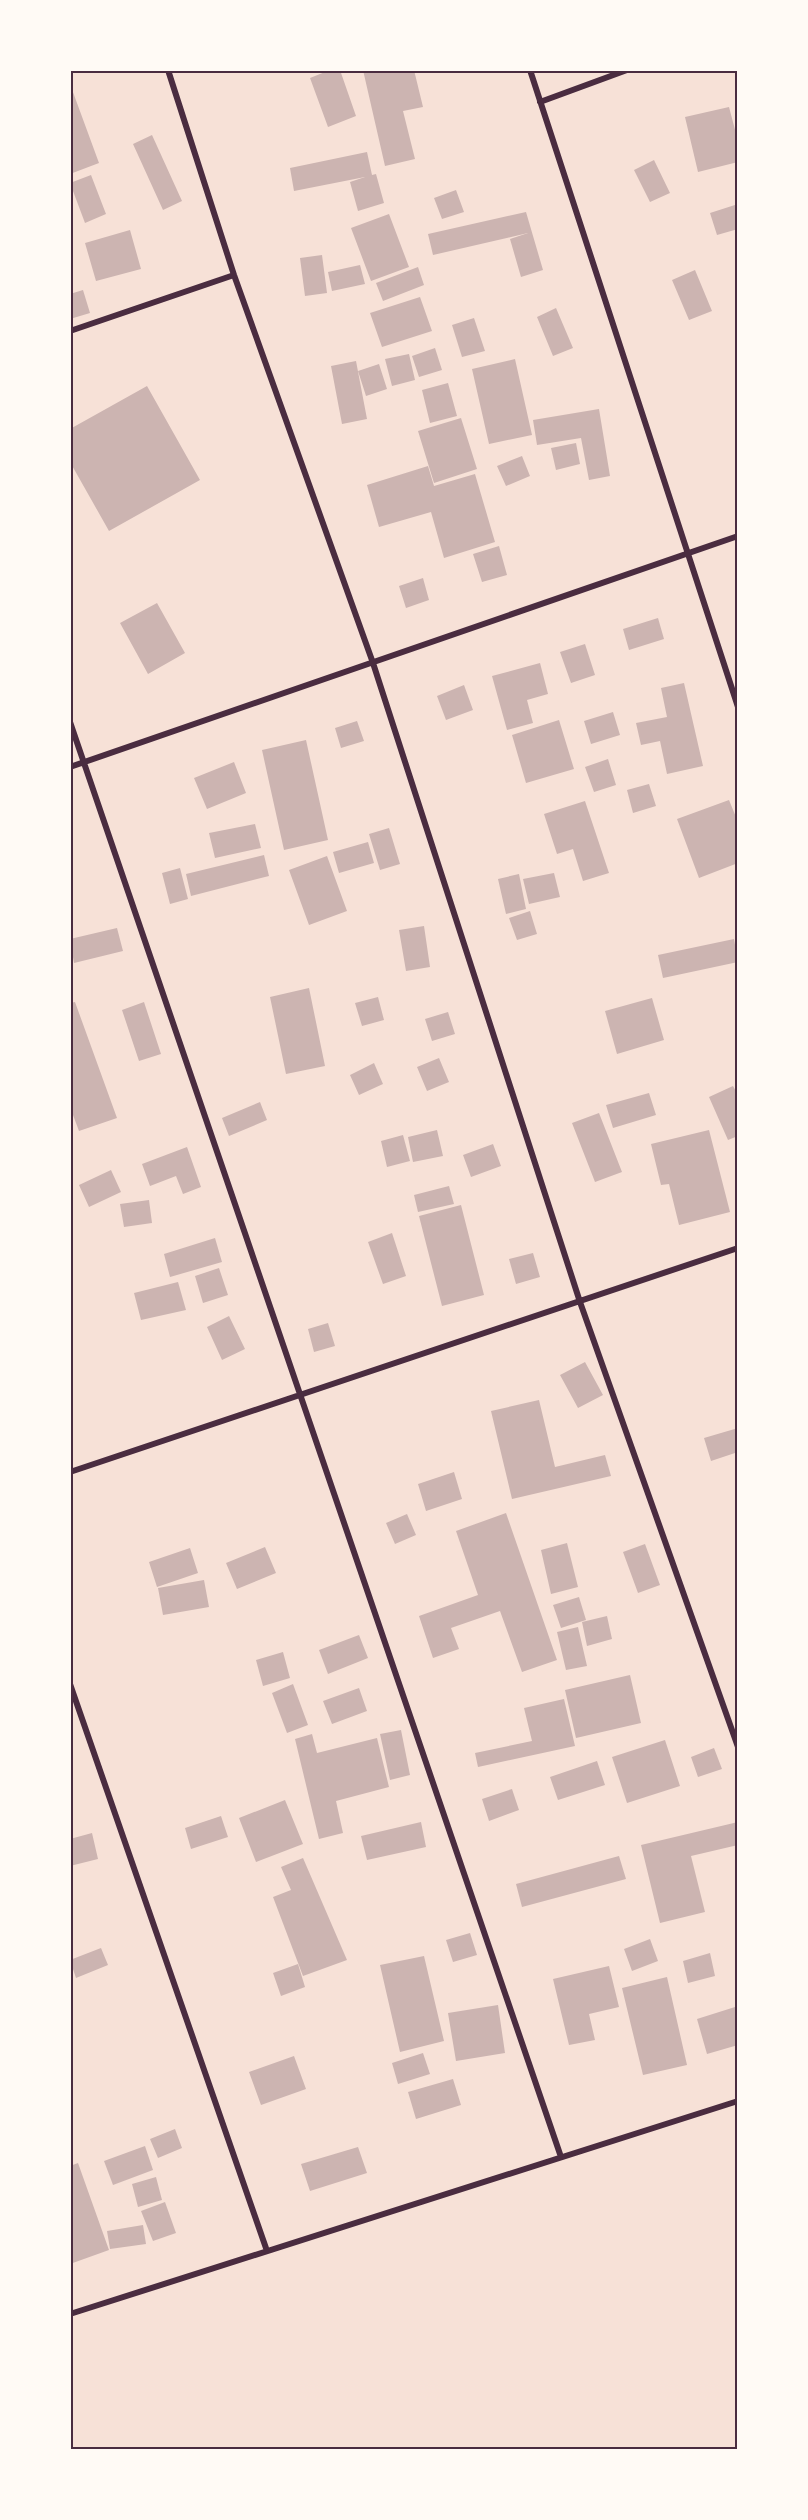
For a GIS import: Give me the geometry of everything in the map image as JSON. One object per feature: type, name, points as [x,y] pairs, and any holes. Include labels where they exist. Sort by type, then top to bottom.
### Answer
[{"type":"street","points":[[168,70],[234,275],[373,663],[580,1302],[738,1747]]},
{"type":"street","points":[[530,70],[738,707]]},
{"type":"street","points":[[540,102],[627,70]]},
{"type":"street","points":[[70,331],[234,275]]},
{"type":"street","points":[[70,766],[738,536]]},
{"type":"street","points":[[70,722],[561,2157]]},
{"type":"street","points":[[70,1472],[738,1248]]},
{"type":"street","points":[[70,1684],[267,2251]]},
{"type":"street","points":[[70,2314],[738,2100]]},
{"type":"building","points":[[330,70],[340,70],[356,116],[328,127],[310,78]]},
{"type":"building","points":[[363,70],[414,70],[423,107],[403,111],[415,159],[385,166]]},
{"type":"building","points":[[70,84],[99,163],[70,174]]},
{"type":"building","points":[[729,107],[738,141],[738,162],[698,172],[685,117]]},
{"type":"building","points":[[152,135],[182,201],[163,210],[133,144]]},
{"type":"building","points":[[367,152],[372,175],[376,174],[384,203],[358,211],[350,182],[365,177],[294,191],[290,168]]},
{"type":"building","points":[[654,160],[670,193],[650,202],[634,170]]},
{"type":"building","points":[[91,175],[106,214],[85,223],[70,183]]},
{"type":"building","points":[[456,190],[464,212],[442,219],[434,198]]},
{"type":"building","points":[[738,204],[738,229],[717,235],[710,213]]},
{"type":"building","points":[[526,212],[543,270],[521,277],[510,239],[528,233],[433,255],[428,234]]},
{"type":"building","points":[[389,214],[409,267],[371,281],[351,228]]},
{"type":"building","points":[[130,230],[141,269],[96,281],[85,243]]},
{"type":"building","points":[[322,255],[327,293],[305,296],[300,258]]},
{"type":"building","points":[[360,265],[365,284],[332,291],[328,272]]},
{"type":"building","points":[[418,267],[424,285],[383,301],[376,283]]},
{"type":"building","points":[[695,270],[712,311],[689,320],[672,280]]},
{"type":"building","points":[[83,290],[90,313],[70,319],[70,294]]},
{"type":"building","points":[[420,297],[432,331],[382,347],[370,313]]},
{"type":"building","points":[[556,308],[573,348],[553,356],[537,317]]},
{"type":"building","points":[[474,318],[485,351],[462,357],[452,325]]},
{"type":"building","points":[[435,348],[442,370],[419,377],[412,356]]},
{"type":"building","points":[[409,354],[415,380],[392,386],[385,359]]},
{"type":"building","points":[[515,359],[532,435],[489,444],[472,369]]},
{"type":"building","points":[[356,361],[367,419],[342,424],[331,366]]},
{"type":"building","points":[[379,364],[387,389],[366,396],[358,371]]},
{"type":"building","points":[[448,383],[457,416],[430,423],[422,390]]},
{"type":"building","points":[[147,386],[200,480],[109,531],[70,462],[70,429]]},
{"type":"building","points":[[599,409],[610,476],[589,480],[581,438],[537,445],[533,420]]},
{"type":"building","points":[[461,418],[477,469],[434,483],[418,431]]},
{"type":"building","points":[[576,443],[580,464],[556,470],[551,448]]},
{"type":"building","points":[[522,456],[530,476],[506,486],[497,466]]},
{"type":"building","points":[[428,466],[434,486],[475,474],[495,542],[444,558],[431,512],[379,527],[367,485]]},
{"type":"building","points":[[499,546],[507,575],[482,582],[473,554]]},
{"type":"building","points":[[423,578],[429,600],[406,608],[399,586]]},
{"type":"building","points":[[157,603],[185,653],[148,674],[120,623]]},
{"type":"building","points":[[658,618],[664,639],[629,650],[623,629]]},
{"type":"building","points":[[585,644],[595,675],[571,683],[560,652]]},
{"type":"building","points":[[540,663],[548,694],[527,700],[533,723],[507,730],[492,676]]},
{"type":"building","points":[[684,683],[703,766],[667,774],[660,741],[641,745],[636,723],[667,717],[661,688]]},
{"type":"building","points":[[464,685],[473,710],[446,720],[437,696]]},
{"type":"building","points":[[613,712],[620,735],[591,744],[584,721]]},
{"type":"building","points":[[559,720],[574,769],[526,783],[512,735]]},
{"type":"building","points":[[357,721],[364,741],[341,748],[335,728]]},
{"type":"building","points":[[306,740],[328,840],[284,850],[262,750]]},
{"type":"building","points":[[608,759],[616,785],[594,792],[585,767]]},
{"type":"building","points":[[234,762],[246,793],[207,809],[194,778]]},
{"type":"building","points":[[649,784],[656,806],[633,813],[627,790]]},
{"type":"building","points":[[729,800],[738,822],[738,863],[699,878],[677,819]]},
{"type":"building","points":[[585,801],[609,873],[583,881],[573,849],[557,854],[544,814]]},
{"type":"building","points":[[255,824],[261,848],[215,858],[209,833]]},
{"type":"building","points":[[389,828],[400,864],[380,870],[369,834]]},
{"type":"building","points":[[368,842],[374,863],[339,873],[333,852]]},
{"type":"building","points":[[264,855],[269,876],[191,896],[186,874]]},
{"type":"building","points":[[327,856],[347,911],[309,925],[289,870]]},
{"type":"building","points":[[180,868],[188,899],[170,904],[162,873]]},
{"type":"building","points":[[554,873],[560,897],[529,904],[523,879]]},
{"type":"building","points":[[519,874],[526,909],[506,914],[498,879]]},
{"type":"building","points":[[530,911],[537,934],[517,940],[509,918]]},
{"type":"building","points":[[424,926],[430,967],[406,971],[399,930]]},
{"type":"building","points":[[117,928],[123,951],[74,963],[70,939]]},
{"type":"building","points":[[734,939],[738,962],[663,978],[658,955]]},
{"type":"building","points":[[309,988],[325,1066],[286,1074],[270,997]]},
{"type":"building","points":[[378,997],[384,1020],[362,1026],[355,1003]]},
{"type":"building","points":[[652,998],[664,1040],[617,1054],[605,1011]]},
{"type":"building","points":[[75,1002],[117,1118],[79,1131],[70,1107],[70,1003]]},
{"type":"building","points":[[144,1002],[161,1054],[139,1061],[122,1010]]},
{"type":"building","points":[[448,1012],[455,1034],[432,1041],[425,1019]]},
{"type":"building","points":[[439,1058],[449,1082],[427,1091],[417,1067]]},
{"type":"building","points":[[374,1063],[383,1084],[359,1095],[350,1075]]},
{"type":"building","points":[[733,1086],[738,1095],[738,1136],[728,1140],[709,1097]]},
{"type":"building","points":[[649,1093],[656,1115],[613,1128],[606,1105]]},
{"type":"building","points":[[260,1102],[267,1120],[229,1136],[222,1118]]},
{"type":"building","points":[[599,1113],[622,1172],[595,1182],[572,1123]]},
{"type":"building","points":[[437,1130],[443,1156],[413,1162],[408,1137]]},
{"type":"building","points":[[709,1130],[730,1212],[679,1225],[669,1184],[661,1185],[651,1144]]},
{"type":"building","points":[[403,1135],[410,1161],[387,1167],[381,1141]]},
{"type":"building","points":[[493,1144],[501,1166],[471,1177],[463,1155]]},
{"type":"building","points":[[187,1147],[201,1187],[183,1194],[176,1176],[150,1186],[142,1164]]},
{"type":"building","points":[[111,1170],[121,1192],[89,1207],[79,1185]]},
{"type":"building","points":[[449,1186],[454,1204],[418,1212],[414,1195]]},
{"type":"building","points":[[149,1200],[152,1223],[124,1227],[120,1204]]},
{"type":"building","points":[[461,1205],[484,1295],[442,1306],[419,1216]]},
{"type":"building","points":[[392,1233],[406,1276],[383,1284],[368,1242]]},
{"type":"building","points":[[215,1238],[222,1262],[170,1277],[164,1254]]},
{"type":"building","points":[[533,1253],[540,1277],[516,1284],[509,1259]]},
{"type":"building","points":[[219,1268],[228,1295],[203,1303],[195,1276]]},
{"type":"building","points":[[178,1282],[186,1310],[141,1320],[134,1293]]},
{"type":"building","points":[[229,1316],[245,1349],[222,1360],[207,1327]]},
{"type":"building","points":[[328,1323],[335,1346],[314,1352],[308,1329]]},
{"type":"building","points":[[585,1362],[603,1395],[578,1408],[560,1375]]},
{"type":"building","points":[[539,1400],[555,1467],[605,1455],[611,1476],[512,1499],[491,1411]]},
{"type":"building","points":[[738,1428],[738,1452],[711,1461],[704,1438]]},
{"type":"building","points":[[454,1472],[462,1499],[426,1511],[418,1484]]},
{"type":"building","points":[[506,1513],[557,1660],[522,1672],[500,1611],[451,1628],[459,1649],[433,1658],[419,1616],[478,1595],[456,1531]]},
{"type":"building","points":[[407,1514],[416,1535],[395,1544],[386,1523]]},
{"type":"building","points":[[567,1543],[578,1587],[551,1594],[541,1550]]},
{"type":"building","points":[[645,1544],[660,1585],[638,1593],[623,1552]]},
{"type":"building","points":[[265,1547],[276,1573],[237,1589],[226,1563]]},
{"type":"building","points":[[190,1548],[198,1573],[157,1587],[149,1562]]},
{"type":"building","points":[[204,1580],[209,1607],[163,1615],[158,1588]]},
{"type":"building","points":[[579,1597],[586,1620],[561,1628],[553,1605]]},
{"type":"building","points":[[607,1616],[612,1639],[587,1646],[582,1622]]},
{"type":"building","points":[[578,1627],[587,1666],[566,1670],[557,1632]]},
{"type":"building","points":[[359,1635],[368,1658],[328,1674],[319,1650]]},
{"type":"building","points":[[283,1652],[290,1678],[263,1686],[256,1660]]},
{"type":"building","points":[[630,1675],[641,1723],[576,1738],[565,1690]]},
{"type":"building","points":[[293,1684],[308,1725],[287,1733],[272,1693]]},
{"type":"building","points":[[359,1688],[367,1711],[332,1724],[323,1701]]},
{"type":"building","points":[[564,1699],[575,1746],[478,1767],[475,1753],[532,1741],[524,1708]]},
{"type":"building","points":[[401,1730],[410,1775],[390,1780],[380,1734]]},
{"type":"building","points":[[312,1734],[317,1753],[377,1738],[389,1787],[336,1801],[343,1833],[319,1839],[295,1739]]},
{"type":"building","points":[[665,1740],[680,1786],[627,1803],[612,1757]]},
{"type":"building","points":[[714,1748],[722,1769],[698,1777],[691,1757]]},
{"type":"building","points":[[597,1761],[605,1785],[558,1800],[550,1777]]},
{"type":"building","points":[[512,1789],[519,1810],[489,1821],[482,1799]]},
{"type":"building","points":[[285,1800],[303,1844],[256,1862],[239,1818]]},
{"type":"building","points":[[221,1816],[228,1837],[191,1849],[185,1828]]},
{"type":"building","points":[[421,1822],[426,1847],[367,1860],[361,1836]]},
{"type":"building","points":[[738,1822],[738,1845],[691,1856],[705,1912],[660,1923],[641,1845]]},
{"type":"building","points":[[92,1833],[98,1859],[70,1866],[70,1839]]},
{"type":"building","points":[[619,1856],[626,1879],[522,1907],[516,1884]]},
{"type":"building","points":[[303,1858],[347,1960],[303,1976],[273,1897],[291,1890],[281,1867]]},
{"type":"building","points":[[470,1933],[477,1955],[453,1962],[446,1940]]},
{"type":"building","points":[[650,1939],[658,1961],[632,1971],[624,1949]]},
{"type":"building","points":[[101,1948],[108,1965],[76,1978],[70,1960]]},
{"type":"building","points":[[710,1953],[715,1976],[688,1983],[683,1961]]},
{"type":"building","points":[[424,1956],[444,2041],[400,2052],[380,1965]]},
{"type":"building","points":[[298,1964],[305,1987],[281,1996],[273,1973]]},
{"type":"building","points":[[609,1966],[619,2007],[589,2014],[595,2040],[569,2045],[553,1979]]},
{"type":"building","points":[[667,1977],[687,2065],[643,2075],[622,1988]]},
{"type":"building","points":[[498,2005],[505,2053],[456,2061],[448,2013]]},
{"type":"building","points":[[735,2007],[738,2045],[707,2054],[697,2019]]},
{"type":"building","points":[[423,2053],[430,2074],[398,2084],[392,2063]]},
{"type":"building","points":[[294,2056],[306,2089],[261,2105],[249,2072]]},
{"type":"building","points":[[453,2079],[461,2105],[416,2119],[408,2092]]},
{"type":"building","points":[[175,2129],[182,2148],[158,2158],[150,2139]]},
{"type":"building","points":[[145,2146],[153,2170],[113,2185],[104,2161]]},
{"type":"building","points":[[358,2147],[367,2173],[310,2191],[301,2164]]},
{"type":"building","points":[[78,2163],[109,2250],[70,2264],[70,2166]]},
{"type":"building","points":[[156,2177],[162,2200],[138,2207],[132,2184]]},
{"type":"building","points":[[165,2202],[176,2233],[153,2241],[141,2211]]},
{"type":"building","points":[[143,2225],[146,2244],[110,2249],[107,2231]]}]
